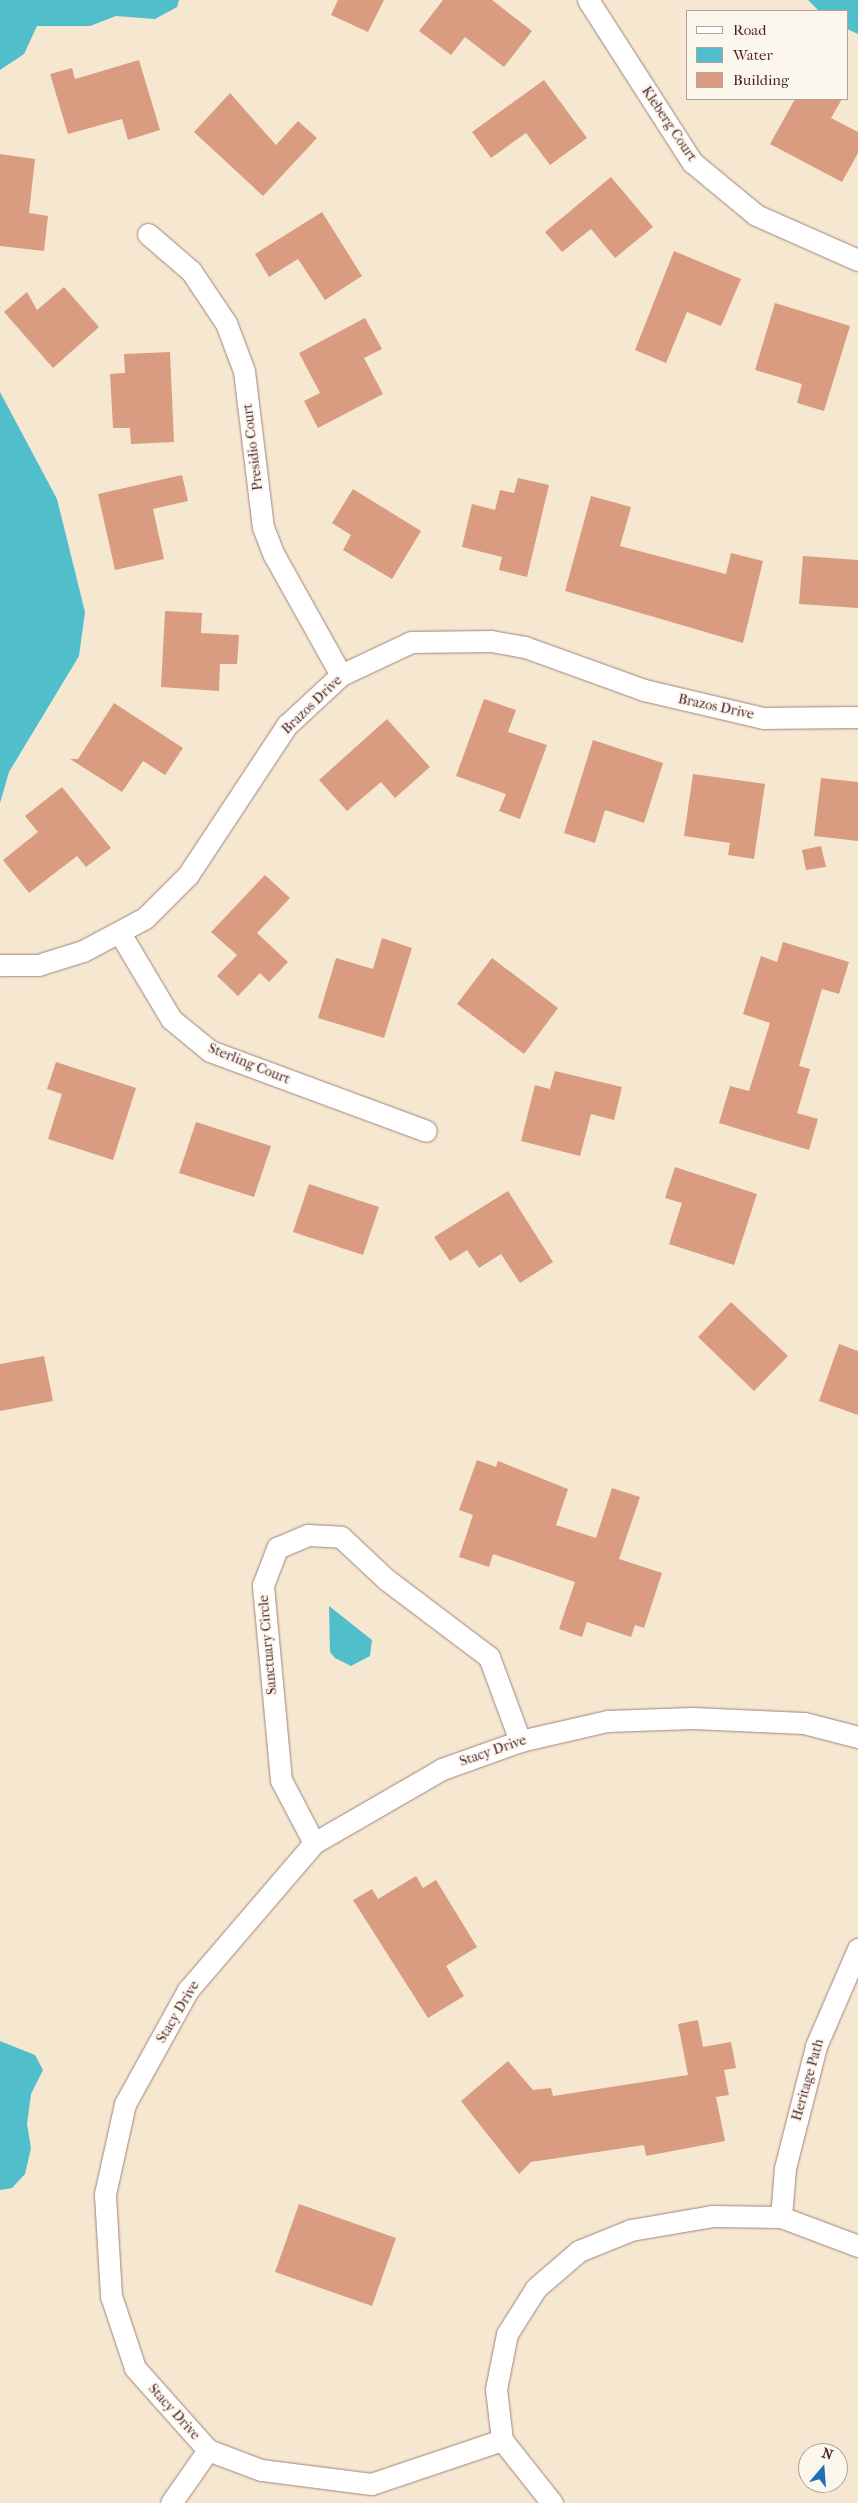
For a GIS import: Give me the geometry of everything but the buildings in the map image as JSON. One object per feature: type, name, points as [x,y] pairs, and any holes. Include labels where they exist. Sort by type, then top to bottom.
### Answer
[{"type":"street","name":"Kleberg Court","points":[[588,0],[692,162],[756,214],[858,260]]},
{"type":"street","name":"Presidio Court","points":[[148,234],[190,271],[226,323],[244,371],[263,527],[274,556],[341,675]]},
{"type":"street","name":"Brazos Drive","points":[[0,965],[38,964],[121,934],[188,875],[287,725],[341,675],[410,642],[491,641],[525,647],[644,690],[763,718],[858,716]]},
{"type":"street","name":"Sterling Court","points":[[121,934],[171,1019],[210,1051],[426,1131]]},
{"type":"street","name":"Sanctuary Circle","points":[[314,1843],[281,1780],[263,1585],[277,1548],[308,1535],[341,1537],[387,1580],[489,1657],[520,1741]]},
{"type":"street","name":"Stacy Drive","points":[[502,2440],[371,2484],[261,2470],[208,2450],[135,2368],[111,2296],[105,2194],[125,2104],[188,1990],[314,1843],[442,1770],[520,1741],[607,1721],[692,1718],[804,1723],[858,1737]]},
{"type":"street","name":"Heritage Path","points":[[781,2217],[785,2168],[816,2046],[858,1950]]},
{"type":"street","points":[[552,2503],[502,2440],[496,2389],[507,2334],[536,2288],[579,2251],[631,2230],[712,2216],[781,2217],[858,2246]]},
{"type":"street","points":[[171,2503],[208,2450]]},
{"type":"water","points":[[0,0],[179,0],[177,7],[155,19],[116,16],[90,26],[37,26],[24,54],[0,70]]},
{"type":"water","points":[[808,0],[858,0],[858,34],[848,29],[848,10],[818,10]]},
{"type":"water","points":[[0,392],[57,499],[85,612],[79,656],[9,772],[0,803]]},
{"type":"water","points":[[329,1606],[372,1640],[370,1656],[351,1666],[335,1658],[330,1652]]},
{"type":"water","points":[[0,2041],[35,2055],[43,2070],[31,2094],[27,2124],[31,2148],[25,2174],[12,2188],[0,2190]]}]
